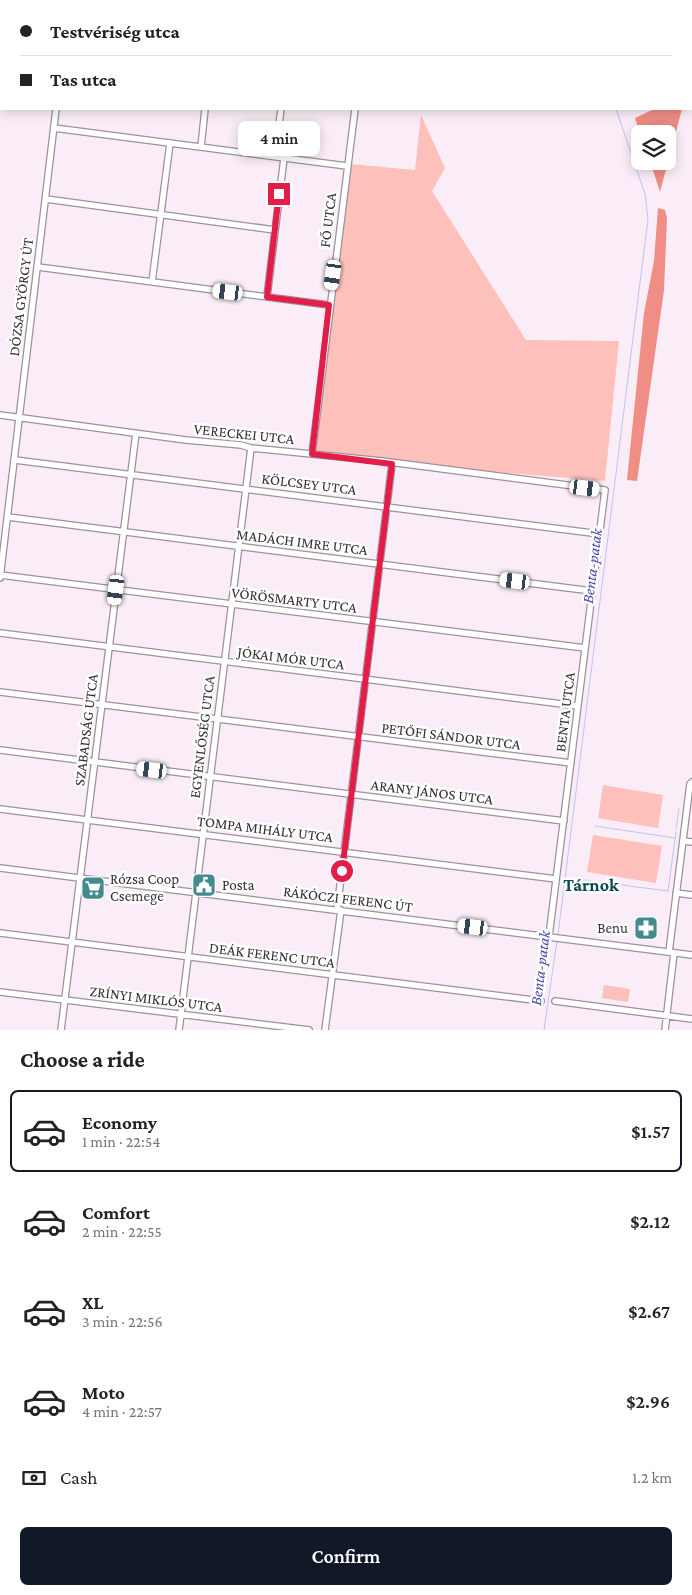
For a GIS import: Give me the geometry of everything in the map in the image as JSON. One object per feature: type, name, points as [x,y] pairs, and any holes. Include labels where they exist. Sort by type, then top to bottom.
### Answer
[{"type":"street","name":"DÓZSA GYÖRGY ÚT","points":[[0,577],[56,110]]},
{"type":"street","points":[[201,147],[205,110]]},
{"type":"street","points":[[275,156],[281,110]]},
{"type":"street","name":"FŐ UTCA","points":[[312,454],[329,305],[356,110]]},
{"type":"street","points":[[54,128],[347,166]]},
{"type":"street","points":[[152,282],[170,143]]},
{"type":"street","points":[[267,297],[284,158]]},
{"type":"street","points":[[46,199],[275,230]]},
{"type":"street","points":[[38,267],[329,305]]},
{"type":"street","name":"VERECKEI UTCA","points":[[0,415],[39,422],[192,441],[237,444],[251,448],[605,490]]},
{"type":"street","name":"SZABADSÁG UTCA","points":[[61,1030],[136,433]]},
{"type":"street","name":"EGYENLŐSÉG UTCA","points":[[179,1030],[251,448]]},
{"type":"street","name":"KÖLCSEY UTCA","points":[[14,460],[600,534]]},
{"type":"street","points":[[325,1030],[344,852],[392,464]]},
{"type":"street","name":"BENTA UTCA","points":[[549,936],[605,490]]},
{"type":"street","name":"MADÁCH IMRE UTCA","points":[[0,518],[592,591]]},
{"type":"street","name":"VÖRÖSMARTY UTCA","points":[[0,577],[585,648]]},
{"type":"street","name":"JÓKAI MÓR UTCA","points":[[0,633],[578,706]]},
{"type":"street","name":"PETŐFI SÁNDOR UTCA","points":[[0,692],[571,764]]},
{"type":"street","name":"ARANY JÁNOS UTCA","points":[[0,750],[564,821]]},
{"type":"street","points":[[665,1030],[676,893],[691,783]]},
{"type":"street","name":"TOMPA MIHÁLY UTCA","points":[[0,809],[556,879]]},
{"type":"street","points":[[683,840],[692,842]]},
{"type":"street","name":"RÁKÓCZI FERENC ÚT","points":[[0,868],[692,955]]},
{"type":"street","points":[[676,893],[692,896]]},
{"type":"street","name":"DEÁK FERENC UTCA","points":[[0,933],[541,1001]]},
{"type":"street","name":"ZRÍNYI MIKLÓS UTCA","points":[[0,992],[309,1030]]},
{"type":"street","points":[[555,1001],[692,1019]]},
{"type":"shaded area","points":[[652,110],[682,110],[676,132],[676,125],[637,125],[635,118]]},
{"type":"shaded area","points":[[421,115],[445,168],[432,191],[526,340],[619,341],[605,481],[315,457],[351,164],[415,170]]},
{"type":"shaded area","points":[[653,170],[666,170],[660,192]]},
{"type":"shaded area","points":[[658,208],[665,210],[667,218],[664,290],[637,481],[627,480],[644,313],[654,261]]},
{"type":"shaded area","points":[[603,785],[663,795],[658,828],[598,818]]},
{"type":"shaded area","points":[[593,835],[662,846],[656,883],[587,872]]},
{"type":"shaded area","points":[[604,985],[630,989],[628,1002],[602,998]]},
{"type":"waterway","name":"Benta-patak","points":[[558,935],[648,219],[645,194],[616,110]]},
{"type":"waterway","points":[[676,829],[679,808]]},
{"type":"waterway","points":[[595,826],[675,838]]},
{"type":"waterway","points":[[583,880],[668,891],[676,832]]},
{"type":"waterway","name":"Benta-patak","points":[[544,1030],[557,941]]},
{"type":"place","name":"Posta","points":[[204,885]]},
{"type":"place","name":"Rózsa Coop Csemege","points":[[93,888]]},
{"type":"place","name":"Benu","points":[[646,928]]},
{"type":"district","name":"Tárnok","points":[[591,885]]},
{"type":"route","points":[[279,194],[267,297],[329,305],[312,454],[382,461],[392,464],[342,871]]}]
